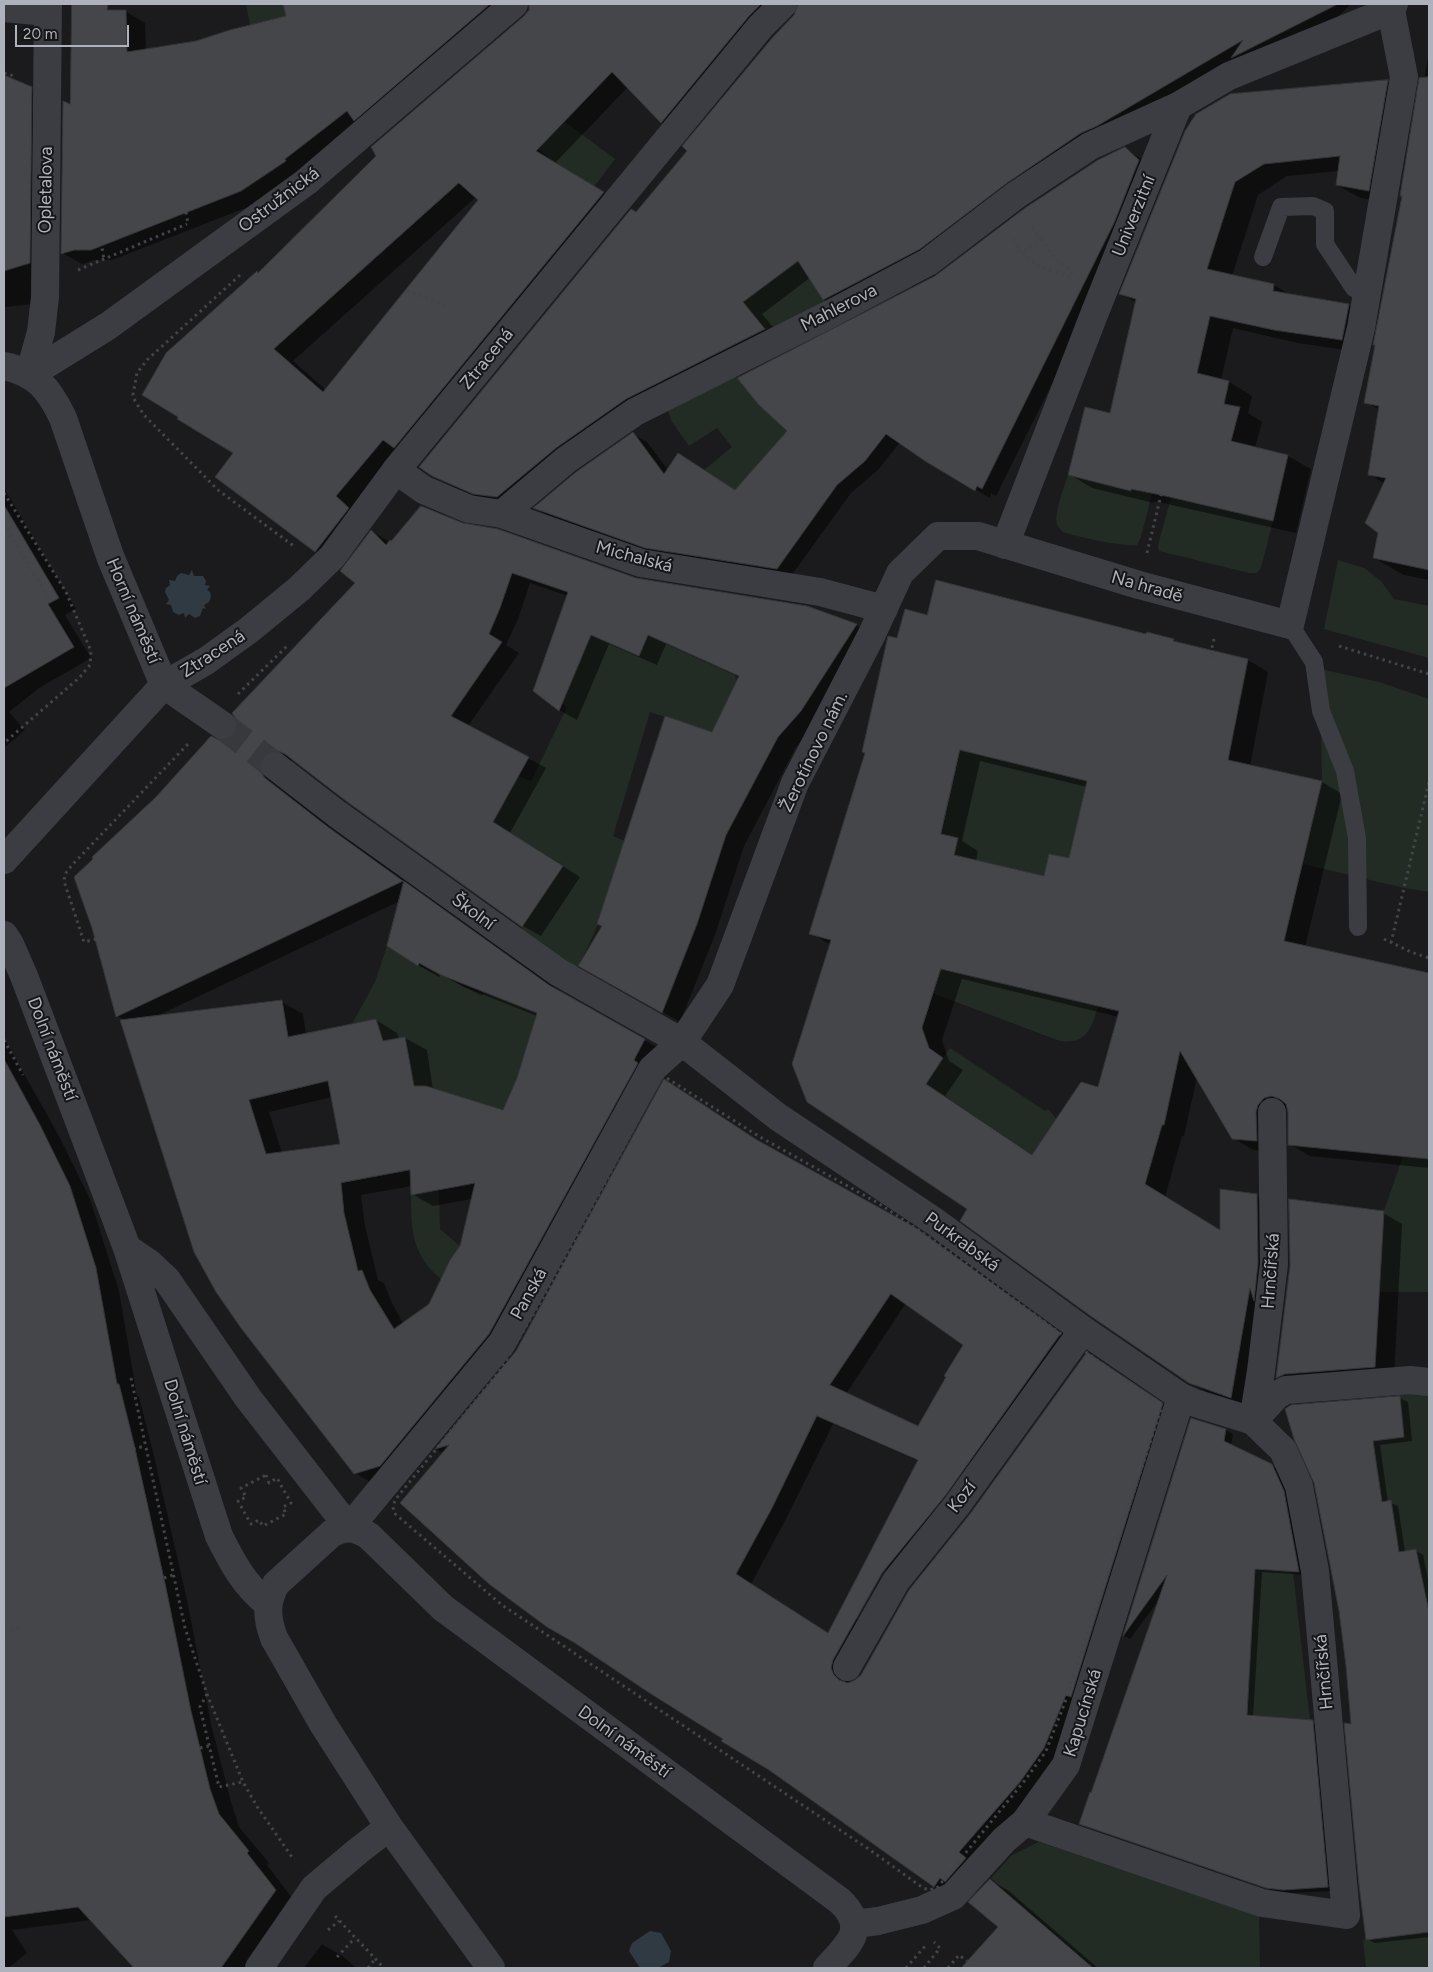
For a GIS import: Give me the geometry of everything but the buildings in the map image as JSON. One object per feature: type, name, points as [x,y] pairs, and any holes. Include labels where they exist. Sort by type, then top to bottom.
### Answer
[{"type":"street","name":"Ostružnická","points":[[29,375],[108,326],[306,182],[514,4]]},
{"type":"street","name":"Ztracená","points":[[164,685],[206,661],[249,630],[299,589],[332,557],[396,470],[760,26],[783,4]]},
{"type":"street","points":[[1178,106],[1229,76],[1393,7],[1404,76],[1361,328],[1290,625]]},
{"type":"street","points":[[4,8],[48,8]]},
{"type":"street","name":"Opletalova","points":[[29,375],[41,332],[45,297],[48,8]]},
{"type":"street","name":"Mahlerova","points":[[502,514],[566,460],[635,412],[830,314],[928,262],[1016,195],[1090,146],[1178,106]]},
{"type":"street","name":"Univerzitní","points":[[1006,545],[1099,303],[1178,106]]},
{"type":"street","name":"Horní náměstí","points":[[4,366],[29,375],[45,386],[54,400],[63,418],[110,556],[164,685],[4,860]]},
{"type":"street","name":"Michalská","points":[[396,470],[424,490],[469,509],[502,514],[641,563],[820,592],[884,609]]},
{"type":"street","name":"Žerotínovo nám.","points":[[682,1042],[720,985],[795,783],[884,609],[900,573],[938,536],[978,536],[1006,545]]},
{"type":"street","name":"Na hradě","points":[[1006,545],[1139,586],[1290,625]]},
{"type":"street","points":[[164,685],[222,725]]},
{"type":"street","name":"Školní","points":[[275,766],[403,867],[558,972],[682,1042]]},
{"type":"street","name":"Dolní náměstí","points":[[4,936],[10,944],[24,976],[127,1248],[219,1536],[242,1579],[267,1603]]},
{"type":"street","name":"Purkrabská","points":[[682,1042],[770,1111],[934,1222],[1078,1337],[1172,1402],[1195,1403],[1253,1421]]},
{"type":"street","name":"Panská","points":[[349,1528],[502,1343],[652,1069],[682,1042]]},
{"type":"street","name":"Hrnčířská","points":[[1025,1822],[1262,1903],[1346,1915],[1315,1571],[1299,1486],[1283,1450],[1253,1421],[1262,1371],[1274,1264],[1272,1112]]},
{"type":"street","name":"Dolní náměstí","points":[[127,1248],[149,1263],[167,1280],[248,1398],[349,1528],[359,1529],[369,1536],[443,1608],[840,1901],[848,1909],[855,1924]]},
{"type":"street","name":"Kozí","points":[[847,1667],[896,1581],[957,1505],[1078,1337]]},
{"type":"street","points":[[1253,1421],[1277,1395],[1286,1390],[1410,1380],[1429,1382]]},
{"type":"street","name":"Kapucínská","points":[[855,1924],[878,1921],[922,1910],[953,1896],[1004,1840],[1025,1822],[1066,1765],[1172,1402]]},
{"type":"street","points":[[349,1528],[340,1529],[331,1534],[276,1584],[267,1603],[269,1625],[274,1638],[323,1724],[389,1827],[492,1968]]},
{"type":"street","points":[[259,1968],[314,1888],[389,1827]]},
{"type":"street","points":[[827,1968],[850,1942],[854,1935],[855,1924]]},
{"type":"lane","points":[[1263,257],[1281,207],[1313,206],[1325,211],[1325,244],[1354,288],[1367,293]]},
{"type":"lane","points":[[1290,625],[1314,662],[1321,711],[1345,771],[1357,838],[1358,927]]},
{"type":"path","points":[[186,212],[188,224]]},
{"type":"path","points":[[70,268],[81,270],[196,220]]},
{"type":"path","points":[[1015,244],[1022,253],[1040,267],[1081,281],[1052,254],[1033,228]]},
{"type":"path","points":[[1022,253],[1041,239]]},
{"type":"path","points":[[101,242],[104,260]]},
{"type":"path","points":[[244,271],[147,360],[138,373],[133,394],[144,415],[218,490],[292,546],[302,546]]},
{"type":"path","points":[[408,291],[445,305]]},
{"type":"path","points":[[4,493],[66,592],[91,651],[90,664],[80,677],[4,743]]},
{"type":"path","points":[[1139,586],[1161,495]]},
{"type":"path","points":[[4,523],[50,601]]},
{"type":"path","points":[[1215,637],[1210,656],[1217,657]]},
{"type":"path","points":[[1349,651],[1429,674]]},
{"type":"path","points":[[1391,943],[1429,782]]},
{"type":"path","points":[[1358,927],[1411,952],[1429,958]]},
{"type":"path","points":[[84,942],[96,939]]},
{"type":"path","points":[[4,1040],[26,1081]]},
{"type":"path","points":[[933,1890],[923,1888],[854,1839],[502,1605],[399,1519],[394,1513],[395,1500],[501,1369],[557,1274],[661,1077],[665,1077],[760,1137],[878,1202],[1078,1337],[1160,1403],[1172,1402]]},
{"type":"path","points":[[130,1374],[185,1628],[207,1694],[243,1782],[258,1808],[296,1862]]},
{"type":"path","points":[[133,1449],[145,1446]]},
{"type":"path","points":[[266,1475],[269,1483],[277,1478],[291,1503],[283,1507],[286,1514],[263,1526],[259,1520],[251,1524],[238,1501],[246,1497],[242,1488],[266,1475]]},
{"type":"path","points":[[164,1578],[173,1575]]},
{"type":"path","points":[[4,1632],[21,1627]]},
{"type":"path","points":[[207,1694],[200,1707],[219,1787],[243,1782]]},
{"type":"path","points":[[200,1748],[209,1746]]},
{"type":"path","points":[[330,1911],[384,1968]]},
{"type":"path","points":[[337,1957],[355,1938]]},
{"type":"path","points":[[924,1968],[940,1948]]},
{"type":"path","points":[[948,1968],[959,1956],[967,1961]]},
{"type":"path","points":[[368,1968],[376,1959]]},
{"type":"shaded area","points":[[246,4],[283,4],[286,16],[250,25]]},
{"type":"shaded area","points":[[561,119],[615,159],[594,187],[551,160],[534,145]]},
{"type":"shaded area","points":[[797,259],[825,302],[768,333],[743,302]]},
{"type":"shaded area","points":[[732,372],[758,404],[787,431],[766,455],[738,510],[704,470],[732,447],[717,428],[689,446],[672,422],[666,406]]},
{"type":"shaded area","points":[[1068,475],[1130,491],[1131,489],[1152,494],[1141,537],[1137,545],[1122,545],[1100,541],[1061,530],[1056,519]]},
{"type":"shaded area","points":[[1171,498],[1273,521],[1261,568],[1257,573],[1249,573],[1159,551],[1158,545]]},
{"type":"shaded area","points":[[1338,560],[1364,568],[1381,581],[1394,599],[1429,606],[1429,658],[1324,629]]},
{"type":"shaded area","points":[[192,570],[194,576],[203,576],[206,581],[205,585],[210,586],[207,590],[210,592],[211,598],[204,605],[206,609],[203,608],[200,616],[195,618],[189,614],[185,618],[184,613],[179,615],[173,612],[171,605],[166,604],[169,600],[165,592],[166,588],[170,585],[169,580],[175,581],[181,573],[189,575]]},
{"type":"shaded area","points":[[648,634],[735,673],[736,682],[712,732],[650,712],[613,836],[627,842],[621,853],[613,883],[599,921],[575,971],[518,934],[563,865],[522,840],[489,830],[513,787],[511,784],[516,775],[531,781],[567,707],[562,704],[592,635],[639,656]]},
{"type":"shaded area","points":[[1320,669],[1379,682],[1429,699],[1429,892],[1404,888],[1303,864],[1322,781]]},
{"type":"shaded area","points":[[946,736],[1098,772],[1067,902],[915,866]]},
{"type":"shaded area","points":[[387,946],[417,965],[482,996],[485,989],[515,1001],[537,1013],[517,1078],[503,1110],[431,1087],[414,1086],[405,1037],[383,1041],[352,1024],[375,982]]},
{"type":"shaded area","points":[[910,961],[1098,1006],[1087,1033],[1076,1040],[1069,1042],[1060,1041],[903,982]]},
{"type":"shaded area","points":[[950,1048],[1045,1111],[1048,1109],[1068,1132],[1044,1163],[926,1084]]},
{"type":"shaded area","points":[[1403,1156],[1429,1159],[1429,1292],[1379,1292],[1384,1211]]},
{"type":"shaded area","points":[[439,1190],[440,1229],[460,1246],[441,1279],[431,1270],[419,1251],[413,1231],[411,1208],[411,1195]]},
{"type":"shaded area","points":[[1429,1391],[1429,1600],[1427,1600],[1416,1549],[1399,1552],[1382,1502],[1373,1441],[1404,1437],[1400,1392]]},
{"type":"shaded area","points":[[1248,1569],[1293,1572],[1310,1720],[1239,1714]]},
{"type":"shaded area","points":[[1039,1842],[1259,1916],[1260,1968],[1094,1968],[991,1878],[1012,1855]]},
{"type":"shaded area","points":[[650,1931],[661,1933],[671,1951],[669,1962],[658,1968],[640,1968],[629,1951],[632,1943]]},
{"type":"shaded area","points":[[1429,1932],[1429,1968],[1366,1968],[1363,1940]]},
{"type":"tunnel","points":[[222,725],[275,766]]}]
